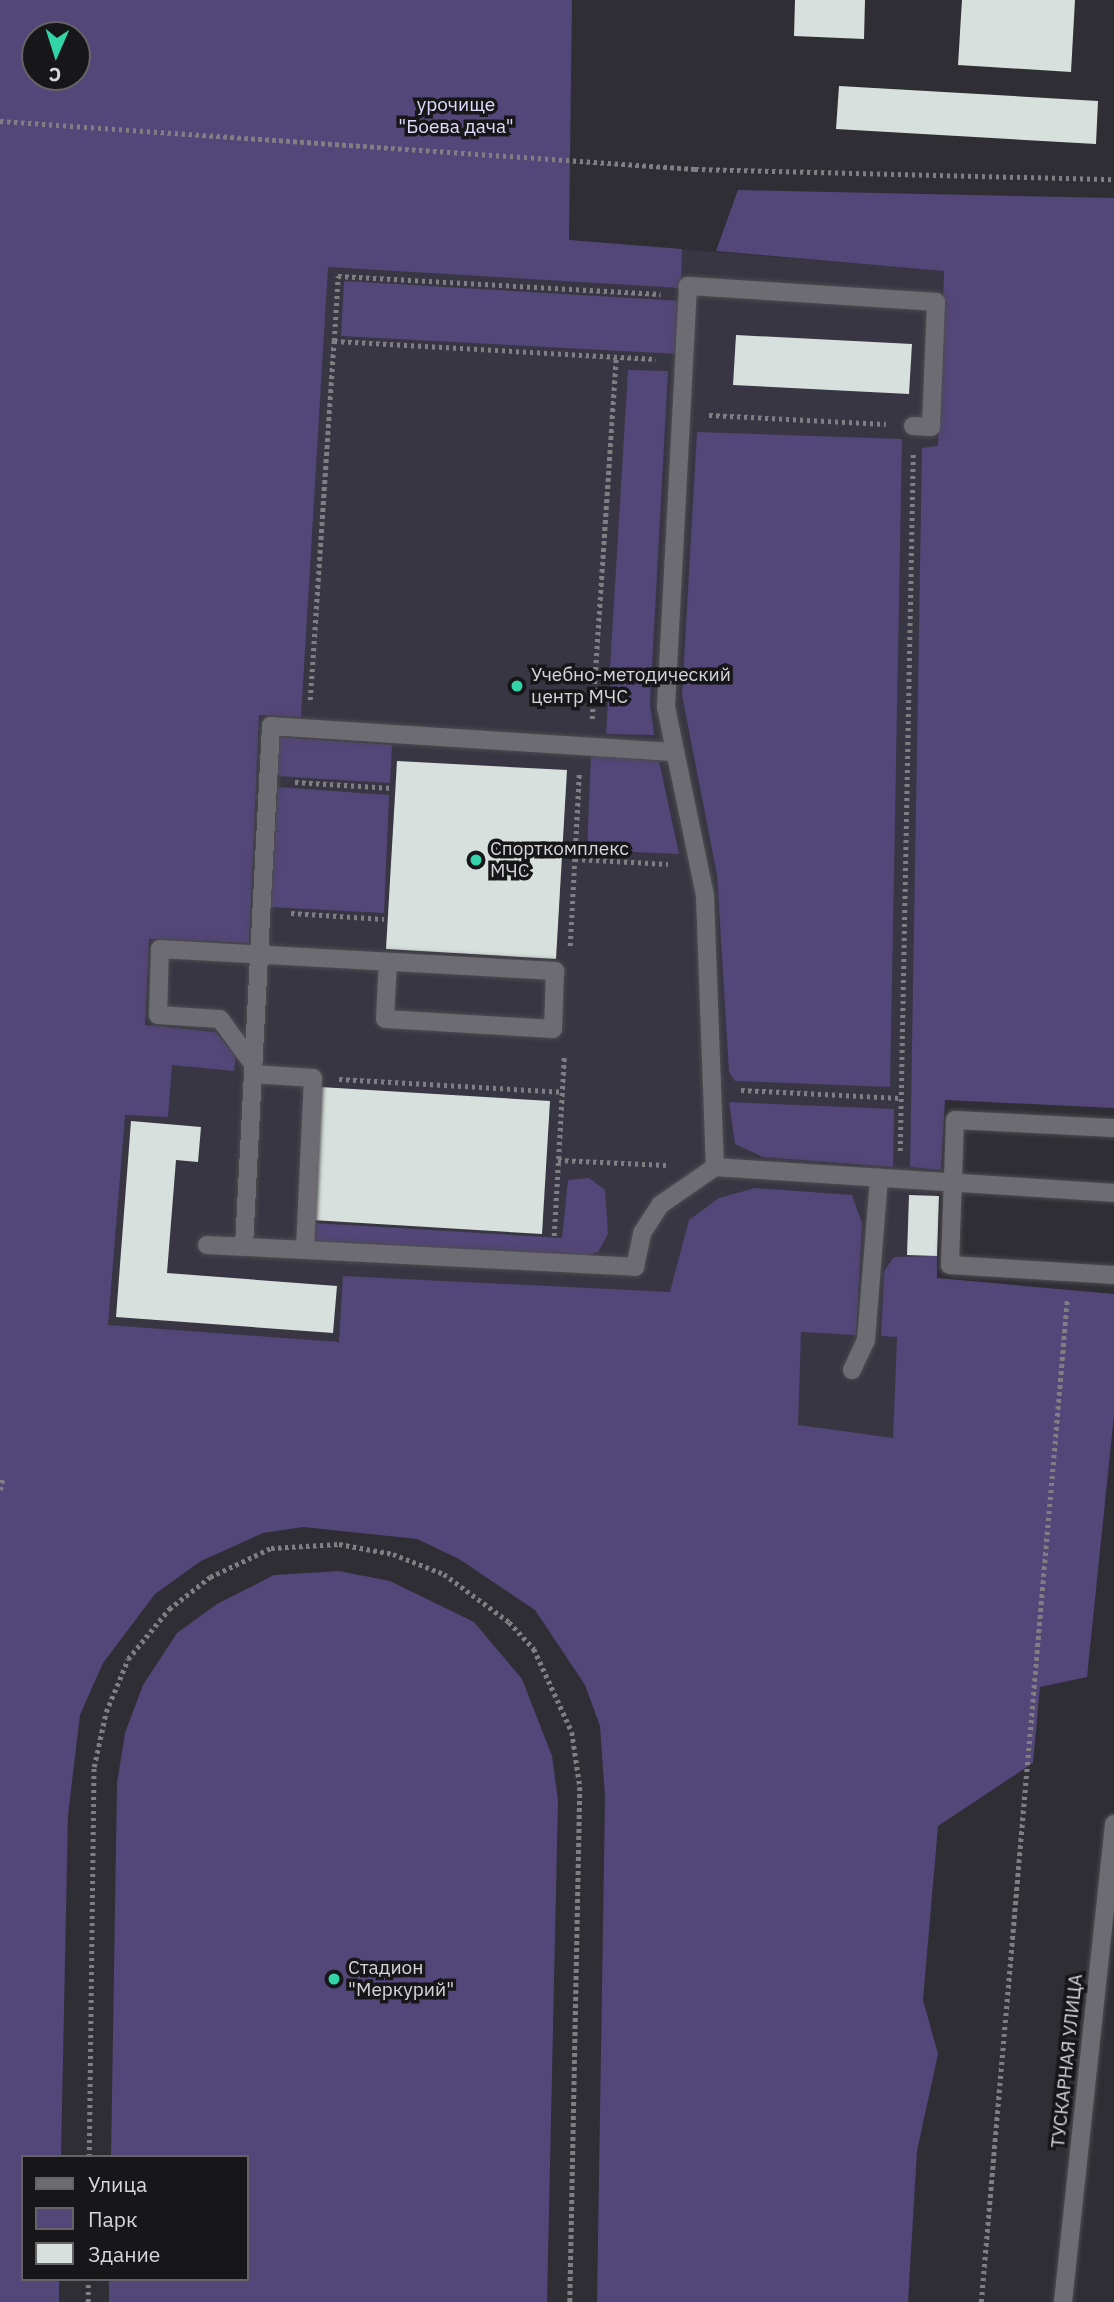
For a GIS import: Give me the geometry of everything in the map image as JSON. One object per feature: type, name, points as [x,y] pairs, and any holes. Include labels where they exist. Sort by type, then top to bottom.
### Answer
[{"type":"street","points":[[715,1167],[713,1088],[699,865],[666,707],[688,286],[936,302],[931,427],[914,426]]},
{"type":"street","points":[[244,1247],[271,726],[676,751]]},
{"type":"street","points":[[305,1250],[313,1078],[253,1069],[220,1018],[158,1015],[160,948],[555,971],[553,1029],[385,1019],[388,962]]},
{"type":"street","points":[[1114,1128],[955,1120],[950,1265],[1114,1275]]},
{"type":"street","points":[[207,1245],[635,1267],[642,1233],[660,1205],[715,1167],[1114,1193]]},
{"type":"street","points":[[852,1370],[866,1340],[878,1178]]},
{"type":"street","name":"ТУСКАРНАЯ УЛИЦА","points":[[1063,2302],[1114,1824]]},
{"type":"path","points":[[0,121],[695,169],[1114,179]]},
{"type":"path","points":[[309,728],[338,276],[688,296]]},
{"type":"path","points":[[334,341],[684,360]]},
{"type":"path","points":[[590,746],[615,357]]},
{"type":"path","points":[[682,413],[914,426],[900,1180]]},
{"type":"path","points":[[268,780],[392,788]]},
{"type":"path","points":[[575,859],[699,865]]},
{"type":"path","points":[[261,911],[384,919]]},
{"type":"path","points":[[313,1078],[562,1091]]},
{"type":"path","points":[[713,1088],[900,1098]]},
{"type":"path","points":[[558,1160],[715,1167]]},
{"type":"path","points":[[981,2302],[1069,1272]]},
{"type":"path","points":[[0,1490],[3,1478]]},
{"type":"path","points":[[89,2155],[94,1768],[106,1712],[128,1658],[169,1609],[210,1577],[271,1548],[339,1544],[393,1555],[444,1574],[509,1622],[534,1649],[572,1731],[580,1787],[570,2302]]},
{"type":"path","points":[[88,2281],[88,2302]]},
{"type":"shaded area","name":"Учебно-методический центр МЧС","points":[[81,220],[569,240],[962,272],[930,1479],[80,1355]]},
{"type":"green space","name":"урочище \"Боева дача\"","points":[[0,0],[572,0],[569,240],[682,249],[681,288],[328,267],[301,717],[259,715],[249,943],[149,939],[145,1025],[215,1032],[236,1056],[234,1071],[172,1065],[168,1117],[125,1115],[108,1325],[339,1342],[343,1276],[670,1292],[689,1220],[719,1198],[755,1188],[852,1195],[862,1223],[856,1335],[801,1332],[798,1425],[893,1438],[897,1337],[881,1336],[884,1271],[894,1257],[937,1256],[937,1278],[1114,1294],[1114,1415],[1087,1677],[1040,1687],[1033,1763],[938,1826],[923,2000],[938,2054],[917,2151],[908,2302],[597,2302],[605,1798],[600,1726],[585,1685],[535,1610],[459,1559],[417,1539],[303,1527],[263,1533],[201,1561],[155,1594],[103,1663],[80,1715],[68,1815],[61,2155],[21,2155],[21,2281],[59,2281],[59,2302],[0,2302]]},
{"type":"green space","points":[[738,190],[1114,198],[1114,1108],[945,1100],[941,1170],[910,1167],[922,448],[938,446],[944,271],[716,251]]},
{"type":"green space","points":[[344,281],[681,301],[679,354],[341,336]]},
{"type":"green space","points":[[628,370],[668,371],[650,703],[654,735],[606,734]]},
{"type":"green space","points":[[697,432],[902,439],[890,1087],[735,1081],[729,1072],[717,875],[682,695]]},
{"type":"green space","points":[[279,737],[392,745],[390,783],[277,776]]},
{"type":"green space","points":[[591,756],[659,761],[679,854],[587,850]]},
{"type":"green space","points":[[278,787],[389,795],[384,913],[270,907]]},
{"type":"green space","points":[[729,1102],[894,1109],[893,1167],[763,1157],[735,1144]]},
{"type":"green space","points":[[589,1178],[605,1190],[608,1234],[598,1252],[576,1259],[312,1244],[313,1223],[562,1238],[568,1180]]},
{"type":"green space","name":"Стадион \"Меркурий\"","points":[[339,1571],[390,1581],[474,1622],[522,1679],[552,1756],[558,1800],[547,2302],[109,2302],[109,2281],[248,2281],[248,2155],[111,2155],[117,1783],[125,1733],[143,1685],[177,1633],[217,1604],[274,1575]]},
{"type":"building","points":[[795,0],[865,0],[864,39],[794,36]]},
{"type":"building","points":[[962,0],[1075,0],[1071,72],[958,65]]},
{"type":"building","points":[[839,86],[1098,101],[1096,144],[836,129]]},
{"type":"building","points":[[736,335],[912,344],[909,394],[733,385]]},
{"type":"building","name":"Спорткомплекс МЧС","points":[[397,761],[567,770],[556,959],[386,949]]},
{"type":"building","points":[[320,1087],[550,1101],[542,1234],[312,1220]]},
{"type":"building","points":[[131,1121],[201,1127],[198,1162],[176,1160],[167,1273],[337,1286],[333,1333],[116,1317]]},
{"type":"building","points":[[909,1195],[939,1196],[937,1256],[907,1255]]},
{"type":"place","name":"Учебно-методический центр МЧС","points":[[517,686]]},
{"type":"place","name":"Спорткомплекс МЧС","points":[[476,860]]},
{"type":"place","name":"Стадион \"Меркурий\"","points":[[334,1979]]}]
